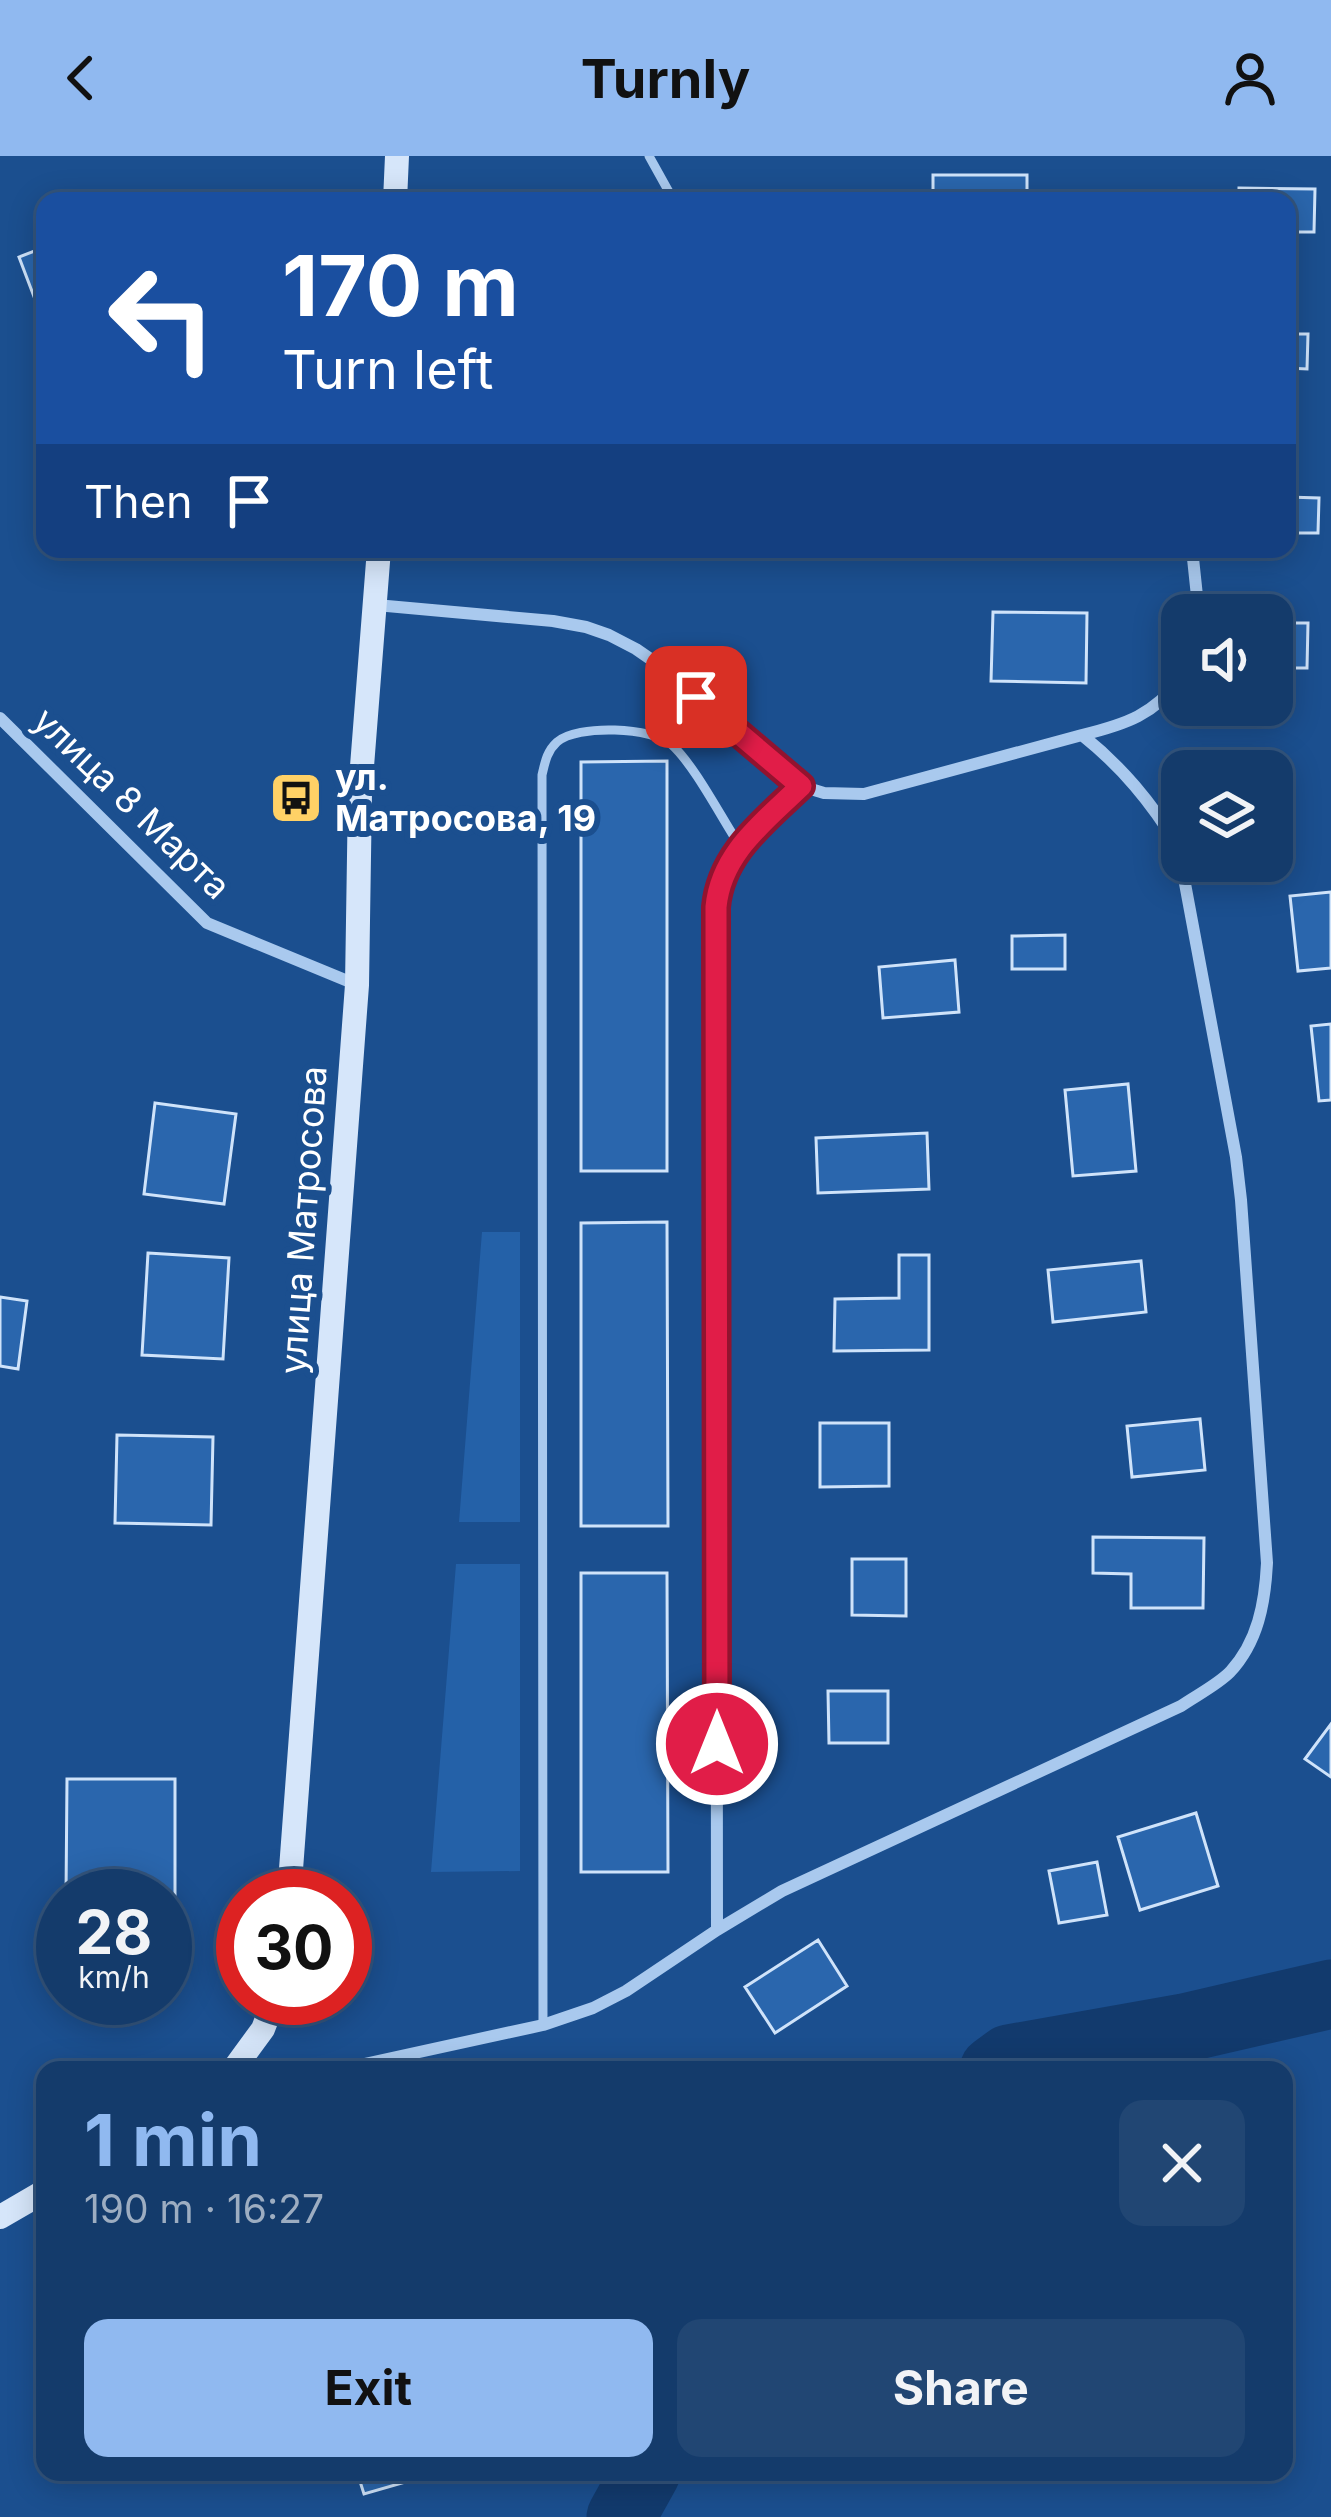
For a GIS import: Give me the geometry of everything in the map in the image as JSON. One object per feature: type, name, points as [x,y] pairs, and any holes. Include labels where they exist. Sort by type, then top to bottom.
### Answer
[{"type":"street","points":[[395,192],[397,156]]},
{"type":"street","name":"улица Матросова","points":[[292,1869],[357,985],[360,792],[379,558]]},
{"type":"street","points":[[1193,558],[1196,594]]},
{"type":"street","points":[[376,605],[553,621],[609,635],[662,668],[801,786],[824,793],[863,794],[1123,725],[1161,701]]},
{"type":"street","name":"улица 8 Марта","points":[[0,718],[207,923],[357,985]]},
{"type":"street","points":[[378,2061],[543,2025],[592,2008],[782,1891],[1181,1706],[1229,1673],[1253,1639],[1265,1599],[1267,1564],[1241,1200],[1178,846],[1136,784],[1082,735]]},
{"type":"street","points":[[717,1930],[716,907],[722,877],[740,847],[801,786]]},
{"type":"street","points":[[246,2061],[265,2025]]},
{"type":"street","points":[[0,2218],[36,2196]]},
{"type":"lane","points":[[650,156],[669,192]]},
{"type":"lane","points":[[543,2025],[542,775],[546,758],[554,744],[577,732],[659,736],[684,759],[740,847]]},
{"type":"shaded area","points":[[482,1232],[520,1232],[520,1522],[459,1522]]},
{"type":"shaded area","points":[[456,1564],[520,1564],[520,1871],[431,1872]]},
{"type":"building","points":[[933,175],[1027,175],[1027,192],[933,192]]},
{"type":"building","points":[[1239,188],[1315,189],[1314,232],[1296,232],[1296,192],[1239,192]]},
{"type":"building","points":[[36,250],[36,302],[19,257]]},
{"type":"building","points":[[1296,334],[1308,334],[1307,369],[1296,368]]},
{"type":"building","points":[[1296,497],[1319,498],[1318,533],[1296,533]]},
{"type":"building","points":[[993,612],[1087,613],[1086,683],[991,681]]},
{"type":"building","points":[[1293,623],[1308,623],[1307,668],[1293,668]]},
{"type":"building","points":[[667,761],[667,1171],[581,1171],[581,762]]},
{"type":"building","points":[[1331,892],[1331,968],[1298,971],[1290,896]]},
{"type":"building","points":[[1065,935],[1065,969],[1012,969],[1012,936]]},
{"type":"building","points":[[955,960],[959,1012],[883,1018],[879,967]]},
{"type":"building","points":[[1331,1024],[1331,1100],[1319,1101],[1311,1026]]},
{"type":"building","points":[[1128,1084],[1136,1171],[1073,1176],[1065,1090]]},
{"type":"building","points":[[155,1103],[236,1114],[224,1204],[144,1194]]},
{"type":"building","points":[[927,1133],[929,1189],[818,1193],[816,1138]]},
{"type":"building","points":[[667,1222],[668,1526],[581,1526],[581,1223]]},
{"type":"building","points":[[148,1253],[229,1258],[223,1359],[142,1355]]},
{"type":"building","points":[[899,1255],[929,1255],[929,1350],[834,1351],[835,1299],[899,1298]]},
{"type":"building","points":[[1141,1261],[1146,1312],[1053,1322],[1048,1270]]},
{"type":"building","points":[[0,1297],[27,1301],[18,1369],[0,1366]]},
{"type":"building","points":[[1200,1419],[1205,1470],[1132,1477],[1127,1426]]},
{"type":"building","points":[[820,1423],[889,1423],[889,1486],[820,1487]]},
{"type":"building","points":[[117,1435],[213,1437],[211,1525],[115,1523]]},
{"type":"building","points":[[1093,1537],[1204,1538],[1203,1608],[1131,1608],[1131,1574],[1093,1573]]},
{"type":"building","points":[[852,1559],[906,1559],[906,1616],[852,1615]]},
{"type":"building","points":[[581,1573],[667,1573],[668,1872],[581,1872]]},
{"type":"building","points":[[828,1691],[888,1691],[888,1743],[829,1743]]},
{"type":"building","points":[[1331,1724],[1331,1777],[1305,1759]]},
{"type":"building","points":[[67,1779],[175,1779],[175,1869],[66,1869]]},
{"type":"building","points":[[1196,1813],[1218,1886],[1140,1910],[1118,1837]]},
{"type":"building","points":[[1097,1862],[1107,1915],[1059,1923],[1049,1871]]},
{"type":"building","points":[[818,1940],[847,1986],[775,2033],[745,1987]]},
{"type":"building","points":[[360,2481],[409,2481],[364,2494]]},
{"type":"waterway","points":[[1006,2061],[1331,1994]]},
{"type":"waterway","points":[[621,2517],[641,2481]]},
{"type":"place","name":"ул. Матросова, 19","points":[[296,798]]},
{"type":"route","points":[[696,697],[801,786],[740,847],[717,893],[717,1744]]}]
